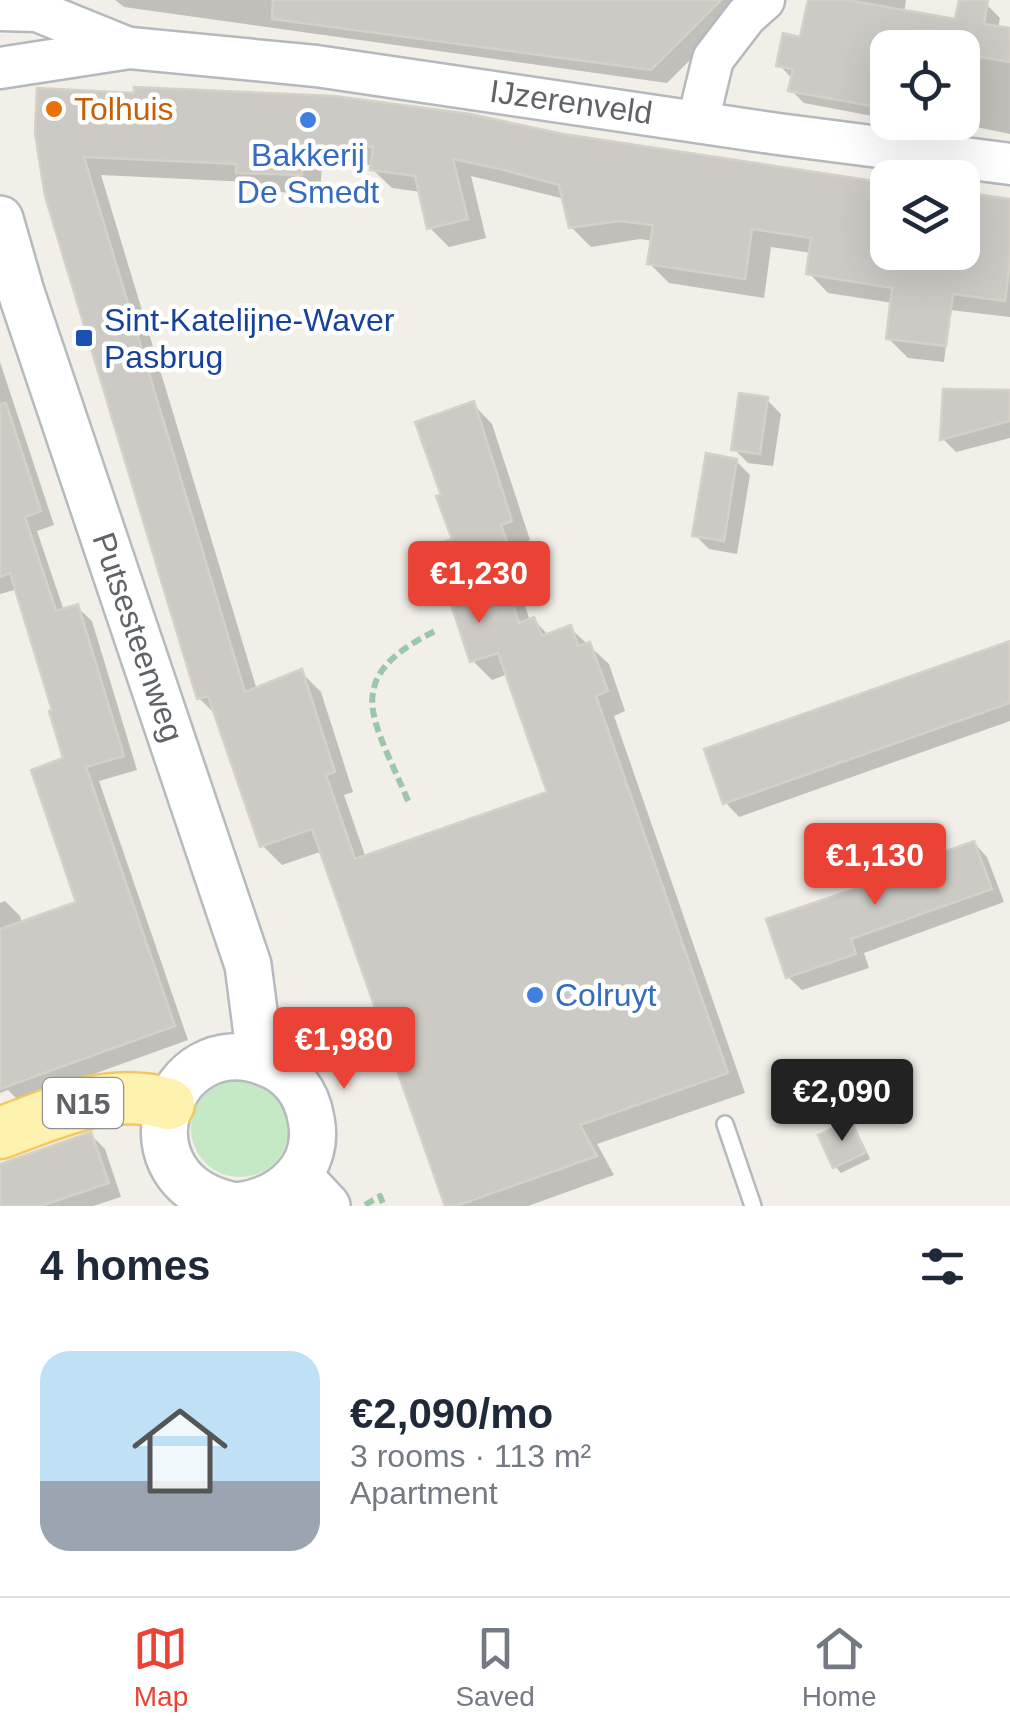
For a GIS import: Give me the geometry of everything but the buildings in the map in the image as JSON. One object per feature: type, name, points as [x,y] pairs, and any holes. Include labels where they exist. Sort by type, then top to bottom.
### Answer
[{"type":"main road","name":"Putsesteenweg","points":[[0,220],[248,965],[257,1034],[254,1058]]},
{"type":"main road","name":"N15","points":[[229,1057],[254,1058],[278,1067],[296,1084],[309,1105],[314,1129],[310,1154],[313,1191],[237,1206],[213,1202],[192,1190],[176,1172],[166,1150],[164,1127],[169,1104],[182,1081],[204,1065],[229,1057]]},
{"type":"main road","name":"N15","points":[[0,1133],[82,1104],[128,1096],[169,1104]]},
{"type":"street","points":[[698,121],[713,59],[746,16],[764,0]]},
{"type":"street","name":"IJzerenveld","points":[[0,10],[37,11],[130,48]]},
{"type":"street","name":"IJzerenveld","points":[[0,68],[130,48],[316,66],[1010,164]]},
{"type":"lane","points":[[725,1124],[753,1206]]},
{"type":"path","points":[[408,801],[374,716],[372,685],[377,674],[408,644],[435,631]]},
{"type":"path","points":[[364,1206],[380,1196],[384,1206]]},
{"type":"green space","points":[[240,1079],[259,1083],[275,1093],[285,1109],[289,1128],[285,1147],[275,1163],[259,1173],[240,1177],[221,1173],[205,1163],[195,1147],[191,1128],[195,1109],[205,1093],[221,1083]]},
{"type":"place","name":"Tolhuis","points":[[54,109]]},
{"type":"place","name":"Bakkerij De Smedt","points":[[308,120]]},
{"type":"place","name":"Sint-Katelijne-Waver Pasbrug","points":[[84,338]]},
{"type":"place","name":"Colruyt","points":[[535,995]]}]
